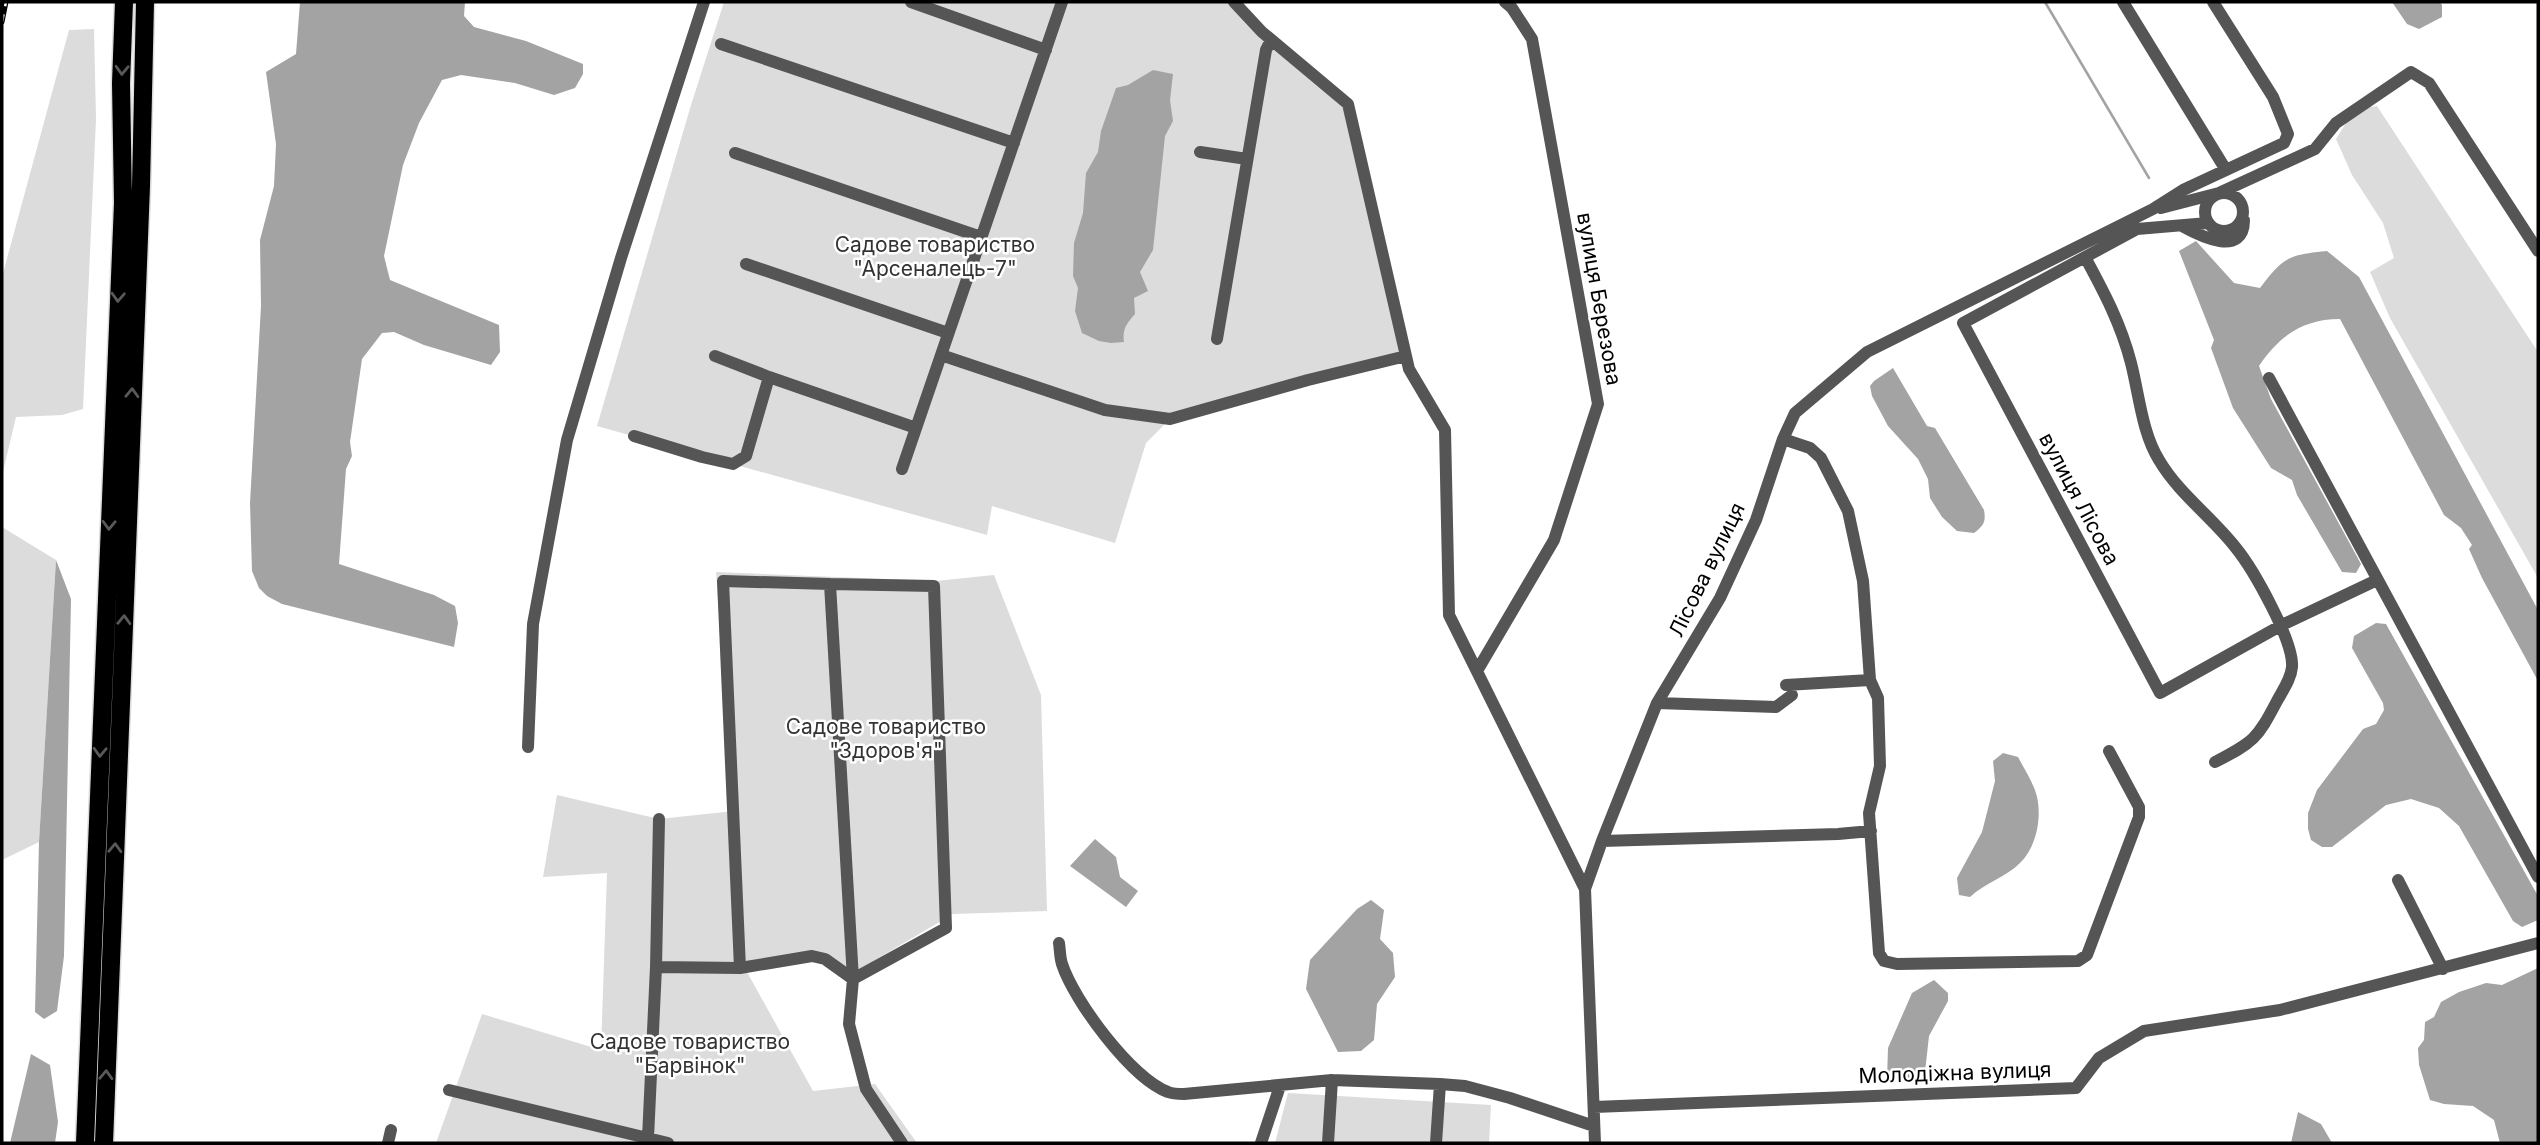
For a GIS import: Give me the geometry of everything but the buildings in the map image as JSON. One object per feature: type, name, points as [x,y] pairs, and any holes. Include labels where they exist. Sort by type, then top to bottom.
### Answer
[{"type":"main road","points":[[85,1143],[123,203],[121,83],[124,2]]},
{"type":"main road","points":[[104,1143],[141,186],[145,2]]},
{"type":"street","points":[[528,747],[533,624],[567,440],[621,258],[704,2]]},
{"type":"street","points":[[911,2],[1046,50]]},
{"type":"street","points":[[902,469],[1062,2]]},
{"type":"street","points":[[1234,2],[1271,40],[1348,104],[1409,369],[1445,430],[1449,615],[1586,889]]},
{"type":"street","name":"вулиця Березова","points":[[1477,671],[1554,540],[1598,404],[1532,39],[1513,8],[1505,2]]},
{"type":"street","points":[[2123,2],[2225,170]]},
{"type":"street","points":[[2153,209],[2183,190],[2284,143],[2288,134],[2273,97],[2213,2]]},
{"type":"street","points":[[1217,339],[1266,50],[1271,40]]},
{"type":"street","points":[[720,44],[1014,143]]},
{"type":"street","points":[[2207,221],[2205,212],[2209,200],[2315,149],[2336,123],[2411,72],[2429,83],[2538,251]]},
{"type":"street","points":[[1200,152],[1247,159]]},
{"type":"street","points":[[735,153],[981,237]]},
{"type":"street","points":[[2153,209],[2219,194],[2232,194],[2241,202],[2245,224],[2241,234],[2234,240],[2221,242],[2205,238],[2182,225]]},
{"type":"street","points":[[2177,204],[2219,231],[2232,230],[2242,221],[2244,214]]},
{"type":"street","name":"Лісова вулиця","points":[[1595,1143],[1586,889],[1602,841],[1657,703],[1720,598],[1756,520],[1783,439],[1795,413],[1867,352],[2153,209]]},
{"type":"street","points":[[2207,221],[2137,229],[2085,257],[2116,313],[2143,417],[2158,459],[2236,549],[2282,625],[2291,653],[2292,667],[2288,680],[2259,735],[2245,747],[2216,762]]},
{"type":"street","name":"вулиця Лісова","points":[[2085,257],[1964,323],[2160,693],[2282,625]]},
{"type":"street","points":[[746,264],[948,333]]},
{"type":"street","points":[[941,355],[1105,410],[1170,419],[1406,356]]},
{"type":"street","points":[[715,356],[916,428]]},
{"type":"street","points":[[634,436],[733,464],[746,456],[769,377]]},
{"type":"street","points":[[2269,377],[2538,877]]},
{"type":"street","points":[[1783,439],[1810,448],[1821,458],[1848,511],[1863,581],[1870,680],[1878,698],[1880,766],[1870,813],[1879,953],[1884,961],[1897,964],[2078,961],[2087,955],[2139,817],[2139,807],[2109,751]]},
{"type":"street","points":[[2282,625],[2377,580]]},
{"type":"street","points":[[740,968],[723,581],[934,586],[946,928],[853,979]]},
{"type":"street","points":[[830,583],[853,979],[849,1024],[866,1089],[902,1143]]},
{"type":"street","points":[[1657,703],[1776,707],[1789,690],[1870,680]]},
{"type":"street","points":[[648,1138],[656,967],[659,819]]},
{"type":"street","points":[[1602,841],[1871,831]]},
{"type":"street","points":[[2398,880],[2443,969]]},
{"type":"street","points":[[1059,943],[1062,964],[1088,1015],[1117,1052],[1170,1093],[1184,1094],[1332,1080],[1440,1084],[1465,1086],[1510,1098],[1594,1126]]},
{"type":"street","name":"Молодіжна вулиця","points":[[1594,1107],[2076,1088],[2099,1058],[2144,1031],[2280,1010],[2538,943]]},
{"type":"street","points":[[656,967],[740,968],[811,956],[825,959],[853,979]]},
{"type":"street","points":[[1328,1143],[1332,1080]]},
{"type":"street","points":[[1436,1143],[1440,1084]]},
{"type":"street","points":[[1261,1143],[1280,1086]]},
{"type":"street","points":[[449,1090],[668,1143]]},
{"type":"street","points":[[388,1143],[391,1130]]},
{"type":"green space","name":"Садове товариство \"Арсеналець-7\"","points":[[724,2],[1235,2],[1348,104],[1406,356],[1170,419],[1146,443],[1115,543],[992,506],[987,535],[597,426]]},
{"type":"green space","points":[[94,29],[96,119],[83,409],[62,415],[16,417],[2,476],[2,277],[69,30]]},
{"type":"green space","points":[[2377,106],[2538,352],[2538,578],[2390,318],[2370,272],[2394,258],[2383,223],[2352,175],[2336,139],[2355,109]]},
{"type":"green space","points":[[2,527],[56,560],[39,842],[2,860]]},
{"type":"green space","points":[[716,572],[936,581],[994,575],[1041,695],[1047,911],[953,914],[848,976],[814,951],[742,963],[813,1091],[875,1084],[917,1143],[436,1143],[482,1014],[601,1050],[607,873],[543,877],[557,795],[659,819],[734,811]]},
{"type":"green space","points":[[1288,1093],[1491,1105],[1489,1143],[1275,1143]]},
{"type":"shaded area","points":[[300,2],[465,2],[464,16],[474,27],[526,41],[583,64],[583,74],[575,88],[554,95],[515,83],[461,75],[442,80],[419,123],[403,165],[384,256],[390,280],[499,325],[500,352],[491,365],[424,345],[394,332],[382,333],[362,359],[350,442],[352,456],[346,469],[339,564],[434,595],[455,606],[458,623],[454,647],[282,604],[259,588],[252,571],[250,503],[261,306],[260,240],[274,186],[276,144],[266,72],[296,54]]},
{"type":"shaded area","points":[[2392,2],[2440,2],[2442,17],[2419,29],[2407,24]]},
{"type":"shaded area","points":[[1153,70],[1173,74],[1170,100],[1173,121],[1165,136],[1153,250],[1140,272],[1148,291],[1134,298],[1135,314],[1126,326],[1124,342],[1099,341],[1082,333],[1075,311],[1078,288],[1073,276],[1074,243],[1083,213],[1086,173],[1098,152],[1101,131],[1116,88],[1128,85]]},
{"type":"shaded area","points":[[2196,241],[2234,283],[2260,288],[2275,269],[2288,259],[2327,251],[2359,277],[2538,610],[2538,681],[2482,578],[2469,549],[2472,545],[2461,528],[2444,515],[2340,319],[2315,322],[2293,331],[2275,346],[2259,366],[2271,399],[2361,564],[2356,573],[2342,572],[2297,495],[2292,480],[2271,468],[2233,408],[2211,348],[2214,340],[2179,251]]},
{"type":"shaded area","points":[[1893,368],[1927,426],[1935,428],[1984,510],[1983,523],[1974,533],[1957,531],[1942,517],[1930,498],[1928,479],[1918,459],[1888,426],[1872,396],[1870,386]]},
{"type":"shaded area","points":[[56,560],[71,599],[64,956],[57,1011],[44,1019],[35,1012],[39,842]]},
{"type":"shaded area","points":[[2376,623],[2386,624],[2538,896],[2538,920],[2522,927],[2513,921],[2459,826],[2439,808],[2411,799],[2386,805],[2332,847],[2322,847],[2311,840],[2308,813],[2317,790],[2363,729],[2376,724],[2384,710],[2383,703],[2352,648],[2354,636]]},
{"type":"shaded area","points":[[2003,753],[2018,757],[2036,792],[2039,814],[2034,841],[2026,856],[2014,868],[1970,897],[1959,895],[1957,878],[1982,832],[1995,781],[1993,761]]},
{"type":"shaded area","points":[[1095,839],[1116,857],[1120,877],[1138,891],[1126,907],[1070,866]]},
{"type":"shaded area","points":[[1371,900],[1384,910],[1380,939],[1393,953],[1395,977],[1377,1004],[1374,1040],[1361,1051],[1338,1052],[1306,989],[1310,960],[1357,909]]},
{"type":"shaded area","points":[[2538,968],[2538,1143],[2500,1143],[2494,1120],[2473,1106],[2430,1100],[2419,1065],[2418,1048],[2424,1040],[2425,1022],[2434,1017],[2441,1002],[2459,992],[2486,983],[2502,985]]},
{"type":"shaded area","points":[[1934,980],[1948,993],[1948,1001],[1929,1036],[1925,1072],[1911,1082],[1887,1078],[1888,1048],[1912,993]]},
{"type":"shaded area","points":[[31,1054],[50,1065],[58,1122],[55,1143],[10,1143]]},
{"type":"shaded area","points":[[2298,1112],[2321,1124],[2332,1143],[2291,1143]]},
{"type":"waterway","points":[[2045,2],[2149,178]]},
{"type":"railway","points":[[2,22],[6,2]]},
{"type":"park label","name":"Садове товариство \"Здоров'я\"","points":[[886,739]]},
{"type":"park label","name":"Садове товариство \"Барвінок\"","points":[[690,1054]]}]
